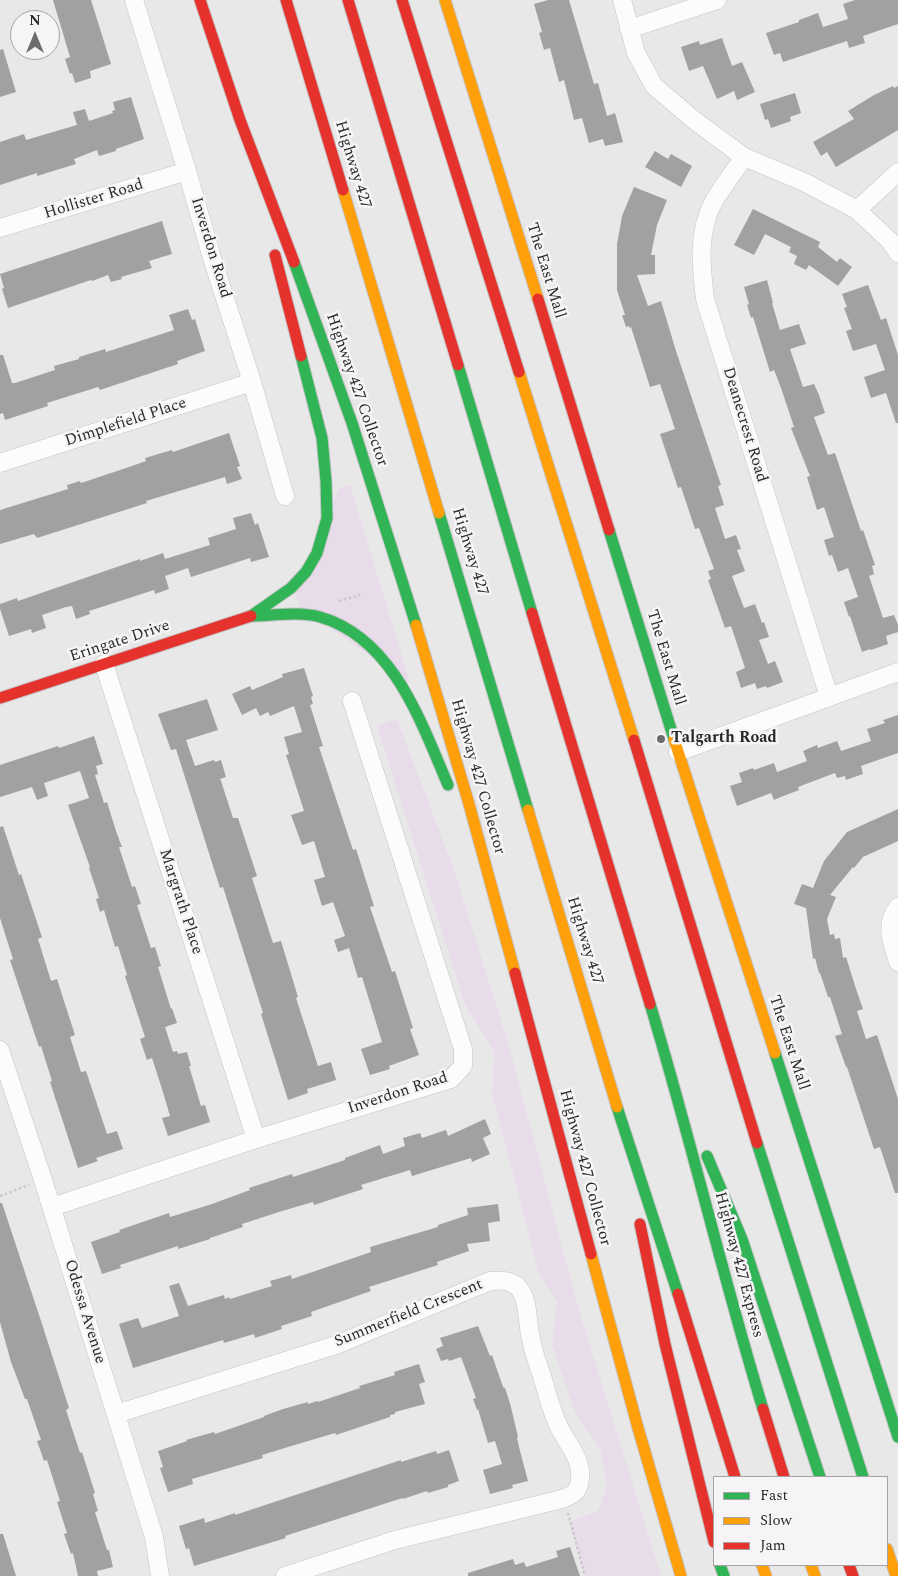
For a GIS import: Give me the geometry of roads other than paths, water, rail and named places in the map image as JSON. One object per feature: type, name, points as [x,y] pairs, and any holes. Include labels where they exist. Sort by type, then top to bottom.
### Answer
[{"type":"main road","name":"Highway 427 Collector","points":[[200,0],[240,120],[352,423],[389,536],[435,687],[681,1576]]},
{"type":"main road","name":"Highway 427","points":[[286,0],[619,1114]]},
{"type":"main road","points":[[348,0],[667,1060],[742,1239],[820,1476]]},
{"type":"main road","points":[[402,0],[654,803],[752,1128],[863,1476]]},
{"type":"main road","name":"The East Mall","points":[[445,0],[678,752],[898,1437]]},
{"type":"main road","points":[[240,120],[265,216]]},
{"type":"main road","points":[[251,616],[292,588],[306,572],[317,553],[327,518],[322,438],[272,245]]},
{"type":"main road","points":[[251,616],[290,615],[319,617],[338,623],[377,652],[393,672],[406,695],[428,738],[450,792]]},
{"type":"main road","name":"Eringate Drive","points":[[0,698],[251,616]]},
{"type":"main road","points":[[464,828],[507,945]]},
{"type":"main road","name":"Highway 427 Express","points":[[667,1060],[741,1338],[784,1476]]},
{"type":"main road","points":[[619,1114],[651,1284],[713,1538]]},
{"type":"main road","points":[[619,1114],[735,1476]]},
{"type":"main road","points":[[888,1553],[896,1576]]},
{"type":"street","name":"Inverdon Road","points":[[134,0],[286,496]]},
{"type":"street","points":[[622,0],[636,53],[654,86],[694,120],[744,157],[804,182],[857,210],[890,241],[898,253]]},
{"type":"street","points":[[629,28],[717,0]]},
{"type":"street","name":"Deanecrest Road","points":[[744,157],[713,202],[704,226],[700,259],[705,299],[829,697]]},
{"type":"street","name":"Hollister Road","points":[[0,228],[187,171]]},
{"type":"street","points":[[857,210],[898,172]]},
{"type":"street","name":"Dimplefield Place","points":[[0,463],[252,382]]},
{"type":"street","name":"Margrath Place","points":[[104,664],[256,1139]]},
{"type":"street","points":[[678,752],[898,672]]},
{"type":"street","name":"Inverdon Road","points":[[52,1207],[256,1139],[451,1079],[463,1066],[462,1049],[352,701]]},
{"type":"street","points":[[898,907],[892,917],[889,928],[898,962]]},
{"type":"street","name":"Odessa Avenue","points":[[0,1050],[52,1207],[154,1537],[160,1576]]},
{"type":"street","name":"Summerfield Crescent","points":[[116,1414],[336,1344],[490,1281],[503,1280],[514,1283],[521,1291],[525,1300],[531,1340],[556,1420],[574,1452],[579,1466],[580,1479],[578,1489],[572,1496],[395,1540],[285,1576]]},
{"type":"place","name":"Talgarth Road","points":[[661,739]]}]
